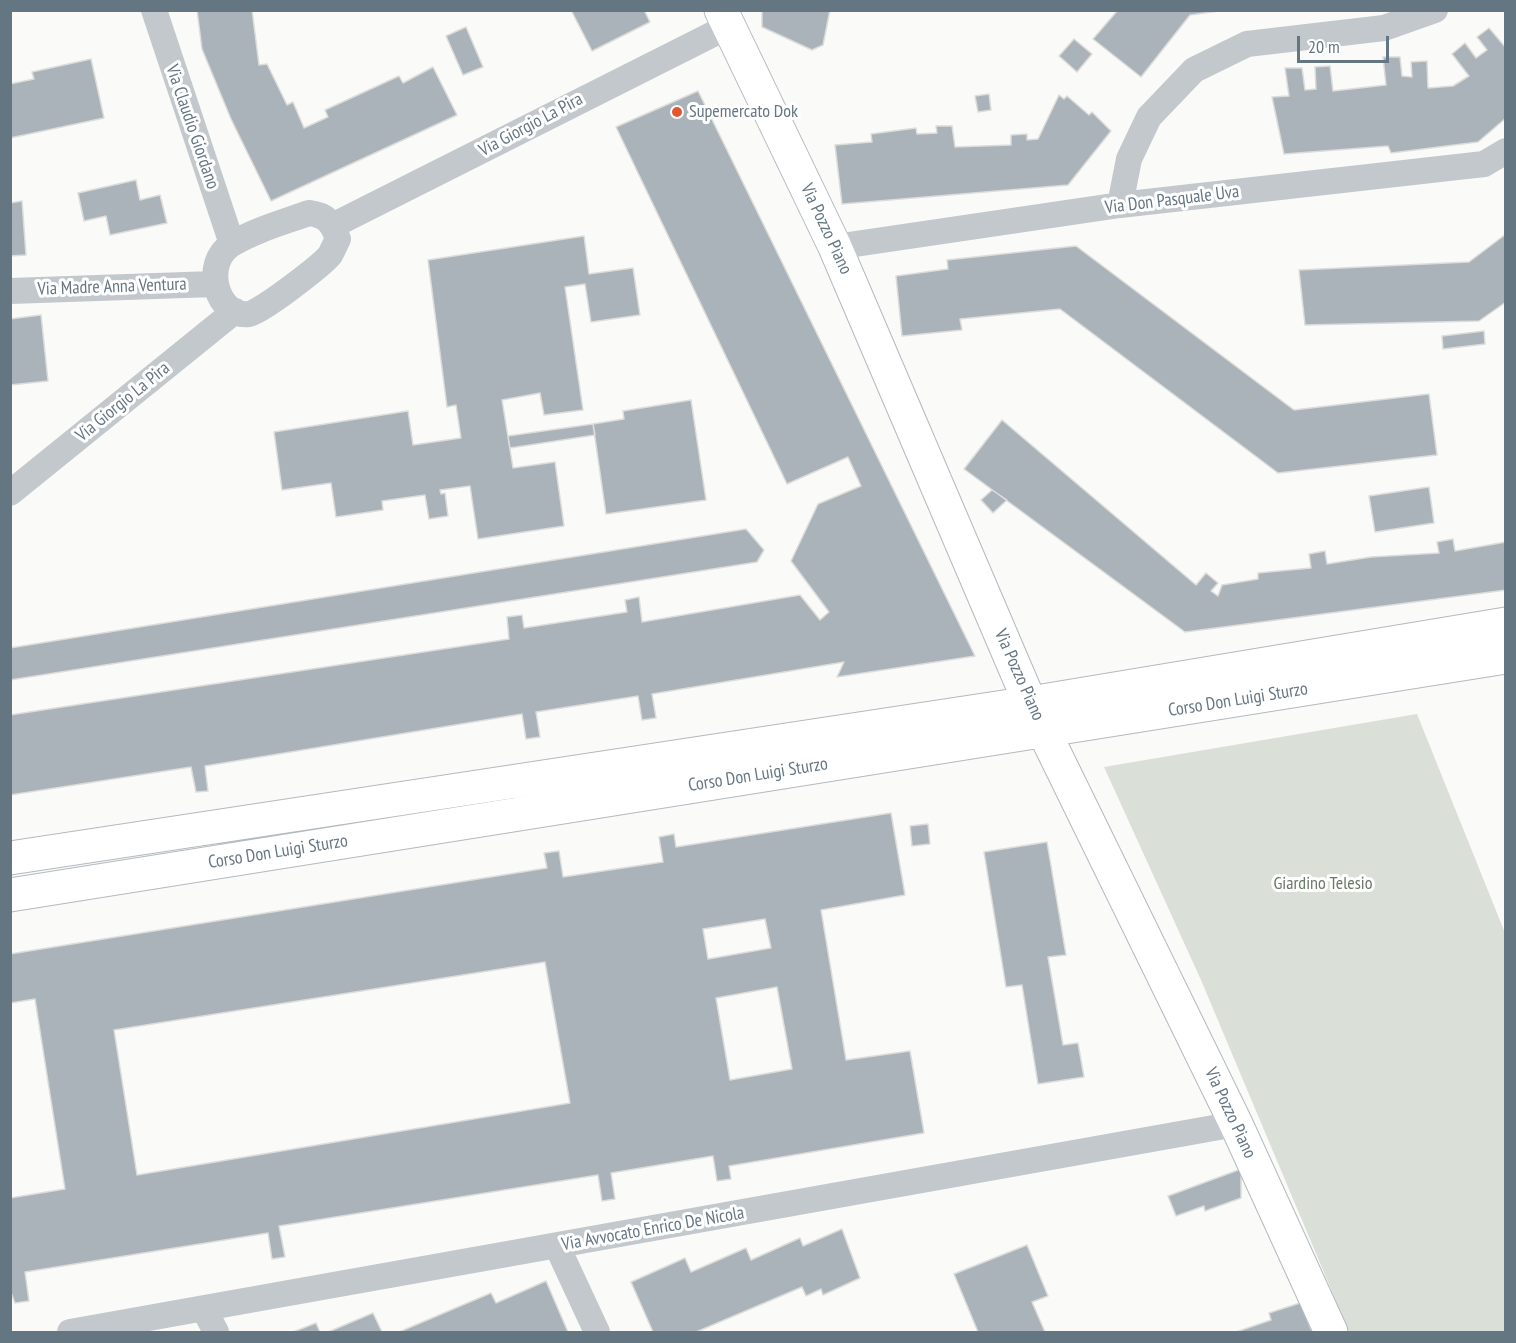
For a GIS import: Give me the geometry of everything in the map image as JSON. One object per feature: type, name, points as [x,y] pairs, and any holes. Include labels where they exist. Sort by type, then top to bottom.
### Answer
[{"type":"street","name":"Via Claudio Giordano","points":[[154,10],[232,244]]},
{"type":"street","points":[[1120,205],[1130,159],[1149,117],[1194,70],[1247,45],[1435,10]]},
{"type":"street","name":"Via Giorgio La Pira","points":[[334,225],[725,18]]},
{"type":"street","name":"Via Pozzo Piano","points":[[725,18],[835,247],[1037,716],[1236,1124],[1331,1332]]},
{"type":"street","name":"Via Don Pasquale Uva","points":[[835,247],[1120,205],[1484,164],[1506,151]]},
{"type":"street","points":[[309,213],[323,215],[334,225],[338,238],[329,256],[264,309],[249,315],[235,311],[222,299],[214,284],[214,267],[220,255],[232,244],[309,213]]},
{"type":"street","name":"Via Madre Anna Ventura","points":[[10,291],[214,284]]},
{"type":"street","name":"Via Giorgio La Pira","points":[[10,494],[235,311]]},
{"type":"street","name":"Corso Don Luigi Sturzo","points":[[10,895],[1037,716],[1506,624]]},
{"type":"street","name":"Corso Don Luigi Sturzo","points":[[10,858],[1037,716],[1506,657]]},
{"type":"street","name":"Via Avvocato Enrico De Nicola","points":[[70,1332],[1236,1124]]},
{"type":"street","points":[[558,1246],[597,1332]]},
{"type":"street","points":[[204,1308],[216,1332]]},
{"type":"green space","name":"Giardino Telesio","points":[[1417,714],[1505,933],[1505,1332],[1349,1332],[1201,980],[1104,767]]},
{"type":"building","points":[[197,10],[252,10],[259,65],[267,64],[287,105],[293,102],[304,128],[328,117],[325,110],[399,76],[403,83],[433,67],[457,115],[271,201],[231,119],[202,49]]},
{"type":"building","points":[[571,10],[644,10],[650,22],[592,51]]},
{"type":"building","points":[[762,10],[830,10],[823,45],[812,50],[762,27]]},
{"type":"building","points":[[1118,10],[1227,10],[1190,15],[1141,77],[1093,39]]},
{"type":"building","points":[[466,27],[483,67],[463,75],[446,36]]},
{"type":"building","points":[[1489,28],[1506,48],[1506,118],[1478,142],[1391,153],[1388,146],[1284,154],[1272,97],[1289,96],[1285,68],[1302,68],[1305,90],[1316,89],[1315,67],[1330,66],[1333,91],[1386,85],[1383,57],[1400,57],[1402,76],[1412,77],[1411,62],[1427,61],[1428,88],[1453,86],[1469,76],[1452,54],[1465,43],[1476,58],[1487,50],[1477,37]]},
{"type":"building","points":[[1074,39],[1092,54],[1077,72],[1059,56]]},
{"type":"building","points":[[91,59],[104,118],[10,138],[10,84],[34,79],[32,72]]},
{"type":"building","points":[[698,91],[975,656],[837,677],[844,662],[652,694],[656,718],[642,720],[638,696],[536,712],[540,737],[526,739],[522,714],[205,766],[208,791],[196,792],[191,767],[10,795],[10,715],[509,639],[507,617],[522,615],[524,628],[627,612],[625,600],[639,597],[642,622],[800,595],[820,620],[829,612],[791,561],[818,504],[861,486],[848,457],[787,484],[616,127]]},
{"type":"building","points":[[989,94],[991,110],[978,112],[975,96]]},
{"type":"building","points":[[1059,95],[1064,99],[1067,96],[1089,115],[1092,112],[1111,131],[1068,185],[842,204],[835,145],[872,142],[871,134],[916,128],[917,134],[937,133],[936,126],[952,126],[955,147],[1011,145],[1011,135],[1027,134],[1027,140],[1038,139]]},
{"type":"building","points":[[136,180],[140,200],[160,195],[167,223],[110,235],[106,216],[84,221],[78,193]]},
{"type":"building","points":[[22,201],[26,255],[10,256],[10,203]]},
{"type":"building","points":[[1506,234],[1506,302],[1479,321],[1305,325],[1299,270],[1469,262]]},
{"type":"building","points":[[584,236],[589,274],[633,268],[640,315],[591,322],[585,284],[565,287],[583,410],[544,415],[540,393],[502,400],[513,468],[555,462],[564,526],[478,539],[470,486],[440,490],[441,494],[445,493],[448,516],[429,519],[425,495],[382,501],[383,510],[336,517],[331,483],[282,490],[274,432],[408,411],[413,445],[461,438],[456,405],[447,407],[428,260]]},
{"type":"building","points":[[1076,246],[1294,410],[1429,394],[1437,455],[1278,473],[1060,309],[960,319],[962,330],[902,336],[896,276],[948,269],[947,260]]},
{"type":"building","points":[[41,315],[48,381],[10,385],[10,319]]},
{"type":"building","points":[[1484,331],[1485,344],[1443,349],[1442,336]]},
{"type":"building","points":[[691,400],[706,500],[606,514],[593,424],[624,419],[623,411]]},
{"type":"building","points":[[1002,420],[1196,585],[1206,573],[1218,583],[1211,591],[1218,596],[1222,585],[1258,579],[1258,573],[1311,568],[1309,554],[1325,551],[1327,564],[1371,557],[1439,553],[1437,542],[1453,539],[1455,551],[1506,542],[1506,590],[1185,632],[964,469]]},
{"type":"building","points":[[593,424],[595,435],[510,448],[508,436]]},
{"type":"building","points":[[1429,487],[1434,523],[1375,532],[1369,496]]},
{"type":"building","points":[[992,490],[1007,500],[993,513],[981,500]]},
{"type":"building","points":[[746,529],[764,550],[757,562],[10,680],[10,648]]},
{"type":"building","points":[[891,813],[905,895],[821,910],[846,1060],[910,1051],[924,1133],[729,1166],[731,1179],[717,1181],[713,1156],[611,1173],[615,1199],[602,1201],[598,1175],[279,1226],[285,1257],[272,1259],[268,1233],[25,1272],[29,1301],[15,1303],[10,1290],[10,1198],[65,1189],[35,999],[10,1003],[10,954],[547,868],[544,853],[559,851],[563,877],[663,862],[659,837],[674,834],[676,847]],"holes":[[[765,919],[771,948],[708,959],[703,929]],[[545,962],[570,1103],[137,1175],[114,1030]],[[777,987],[792,1069],[730,1080],[716,998]]]},
{"type":"building","points":[[928,824],[930,844],[912,846],[910,826]]},
{"type":"building","points":[[1047,842],[1066,955],[1048,957],[1063,1045],[1078,1043],[1084,1077],[1038,1084],[1022,985],[1006,987],[984,852]]},
{"type":"building","points":[[1241,1169],[1241,1198],[1205,1211],[1204,1206],[1176,1216],[1168,1196]]},
{"type":"building","points":[[842,1229],[860,1278],[823,1295],[821,1289],[806,1296],[802,1287],[696,1332],[653,1332],[631,1282],[685,1258],[691,1272],[746,1248],[751,1260],[800,1238],[803,1246]]},
{"type":"building","points":[[1027,1245],[1048,1296],[1032,1302],[1045,1332],[978,1332],[954,1274]]},
{"type":"building","points":[[546,1281],[568,1332],[399,1332],[491,1293],[496,1303]]},
{"type":"building","points":[[1300,1303],[1312,1332],[1236,1332],[1271,1320],[1269,1313]]},
{"type":"building","points":[[373,1313],[382,1332],[328,1332]]},
{"type":"building","points":[[316,1323],[320,1332],[293,1332]]},
{"type":"place","name":"Supemercato Dok","points":[[677,112]]}]
